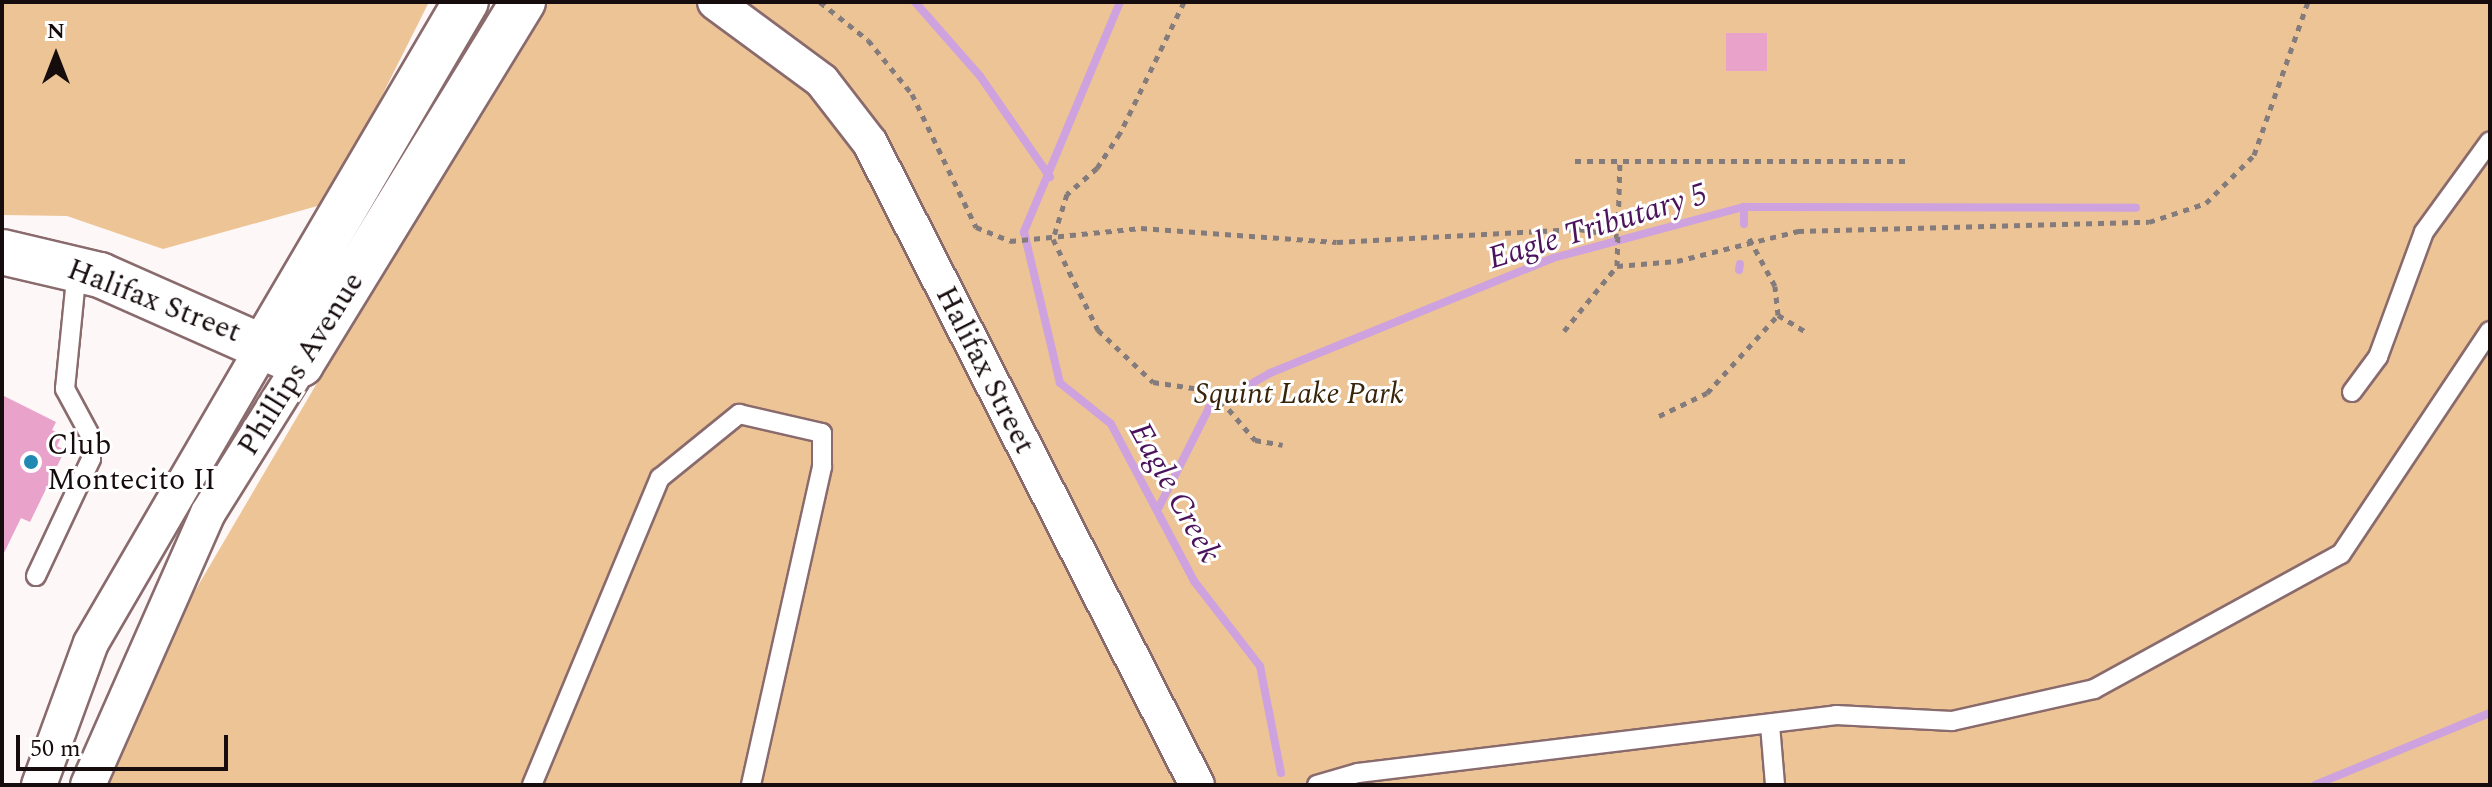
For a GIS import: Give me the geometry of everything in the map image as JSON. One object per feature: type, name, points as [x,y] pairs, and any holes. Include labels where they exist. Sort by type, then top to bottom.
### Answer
[{"type":"street","name":"Phillips Avenue","points":[[88,785],[208,513],[283,354],[466,2]]},
{"type":"street","name":"Phillips Avenue","points":[[39,785],[91,643],[523,2]]},
{"type":"street","name":"Halifax Street","points":[[715,2],[822,81],[870,143],[1197,785]]},
{"type":"street","name":"Halifax Street","points":[[2,252],[77,268],[283,354]]},
{"type":"lane","points":[[2352,392],[2378,357],[2424,232],[2490,141]]},
{"type":"lane","points":[[36,576],[91,459],[91,437],[65,389],[77,268]]},
{"type":"lane","points":[[1317,785],[1358,773],[1836,715],[1952,721],[2014,711],[2094,689],[2213,627],[2341,554],[2490,331]]},
{"type":"lane","points":[[532,785],[660,478],[739,414],[822,433],[822,467],[751,785]]},
{"type":"lane","points":[[1770,725],[1775,785]]},
{"type":"path","points":[[820,2],[868,40],[912,94],[976,227],[1010,241],[1141,228],[1337,242],[1579,229],[1618,238]]},
{"type":"path","points":[[1184,2],[1120,133],[1097,168],[1067,194],[1050,239],[1098,330],[1153,382],[1213,391],[1229,417],[1255,440],[1283,445]]},
{"type":"path","points":[[1617,266],[1677,261],[1749,238],[2149,222],[2206,203],[2254,155],[2308,2]]},
{"type":"path","points":[[1575,161],[1905,161]]},
{"type":"path","points":[[1564,331],[1617,266],[1620,161]]},
{"type":"path","points":[[1659,416],[1707,393],[1778,315],[1775,286],[1749,238]]},
{"type":"path","points":[[1778,315],[1808,333]]},
{"type":"green space","points":[[2,2],[429,2],[328,203],[163,249],[67,216],[2,215]]},
{"type":"green space","name":"Squint Lake Park","points":[[541,2],[2490,2],[2490,785],[108,785],[169,635]]},
{"type":"building","points":[[1726,33],[1767,33],[1767,71],[1726,71]]},
{"type":"building","name":"Club Montecito II","points":[[2,395],[56,422],[52,430],[62,435],[57,446],[65,450],[30,522],[21,518],[2,557]]},
{"type":"waterway","name":"Eagle Creek","points":[[915,2],[980,76],[1050,177]]},
{"type":"waterway","name":"Eagle Creek","points":[[1120,2],[1024,232],[1060,383],[1111,424],[1194,581],[1260,666],[1281,773]]},
{"type":"waterway","points":[[1744,207],[1744,224]]},
{"type":"waterway","name":"Eagle Tributary 5","points":[[1159,507],[1209,408],[1270,373],[1553,258],[1744,207],[2136,208]]},
{"type":"waterway","points":[[1739,270],[1740,264]]},
{"type":"waterway","points":[[2315,785],[2490,713]]},
{"type":"place","name":"Club Montecito II","points":[[31,462]]}]
